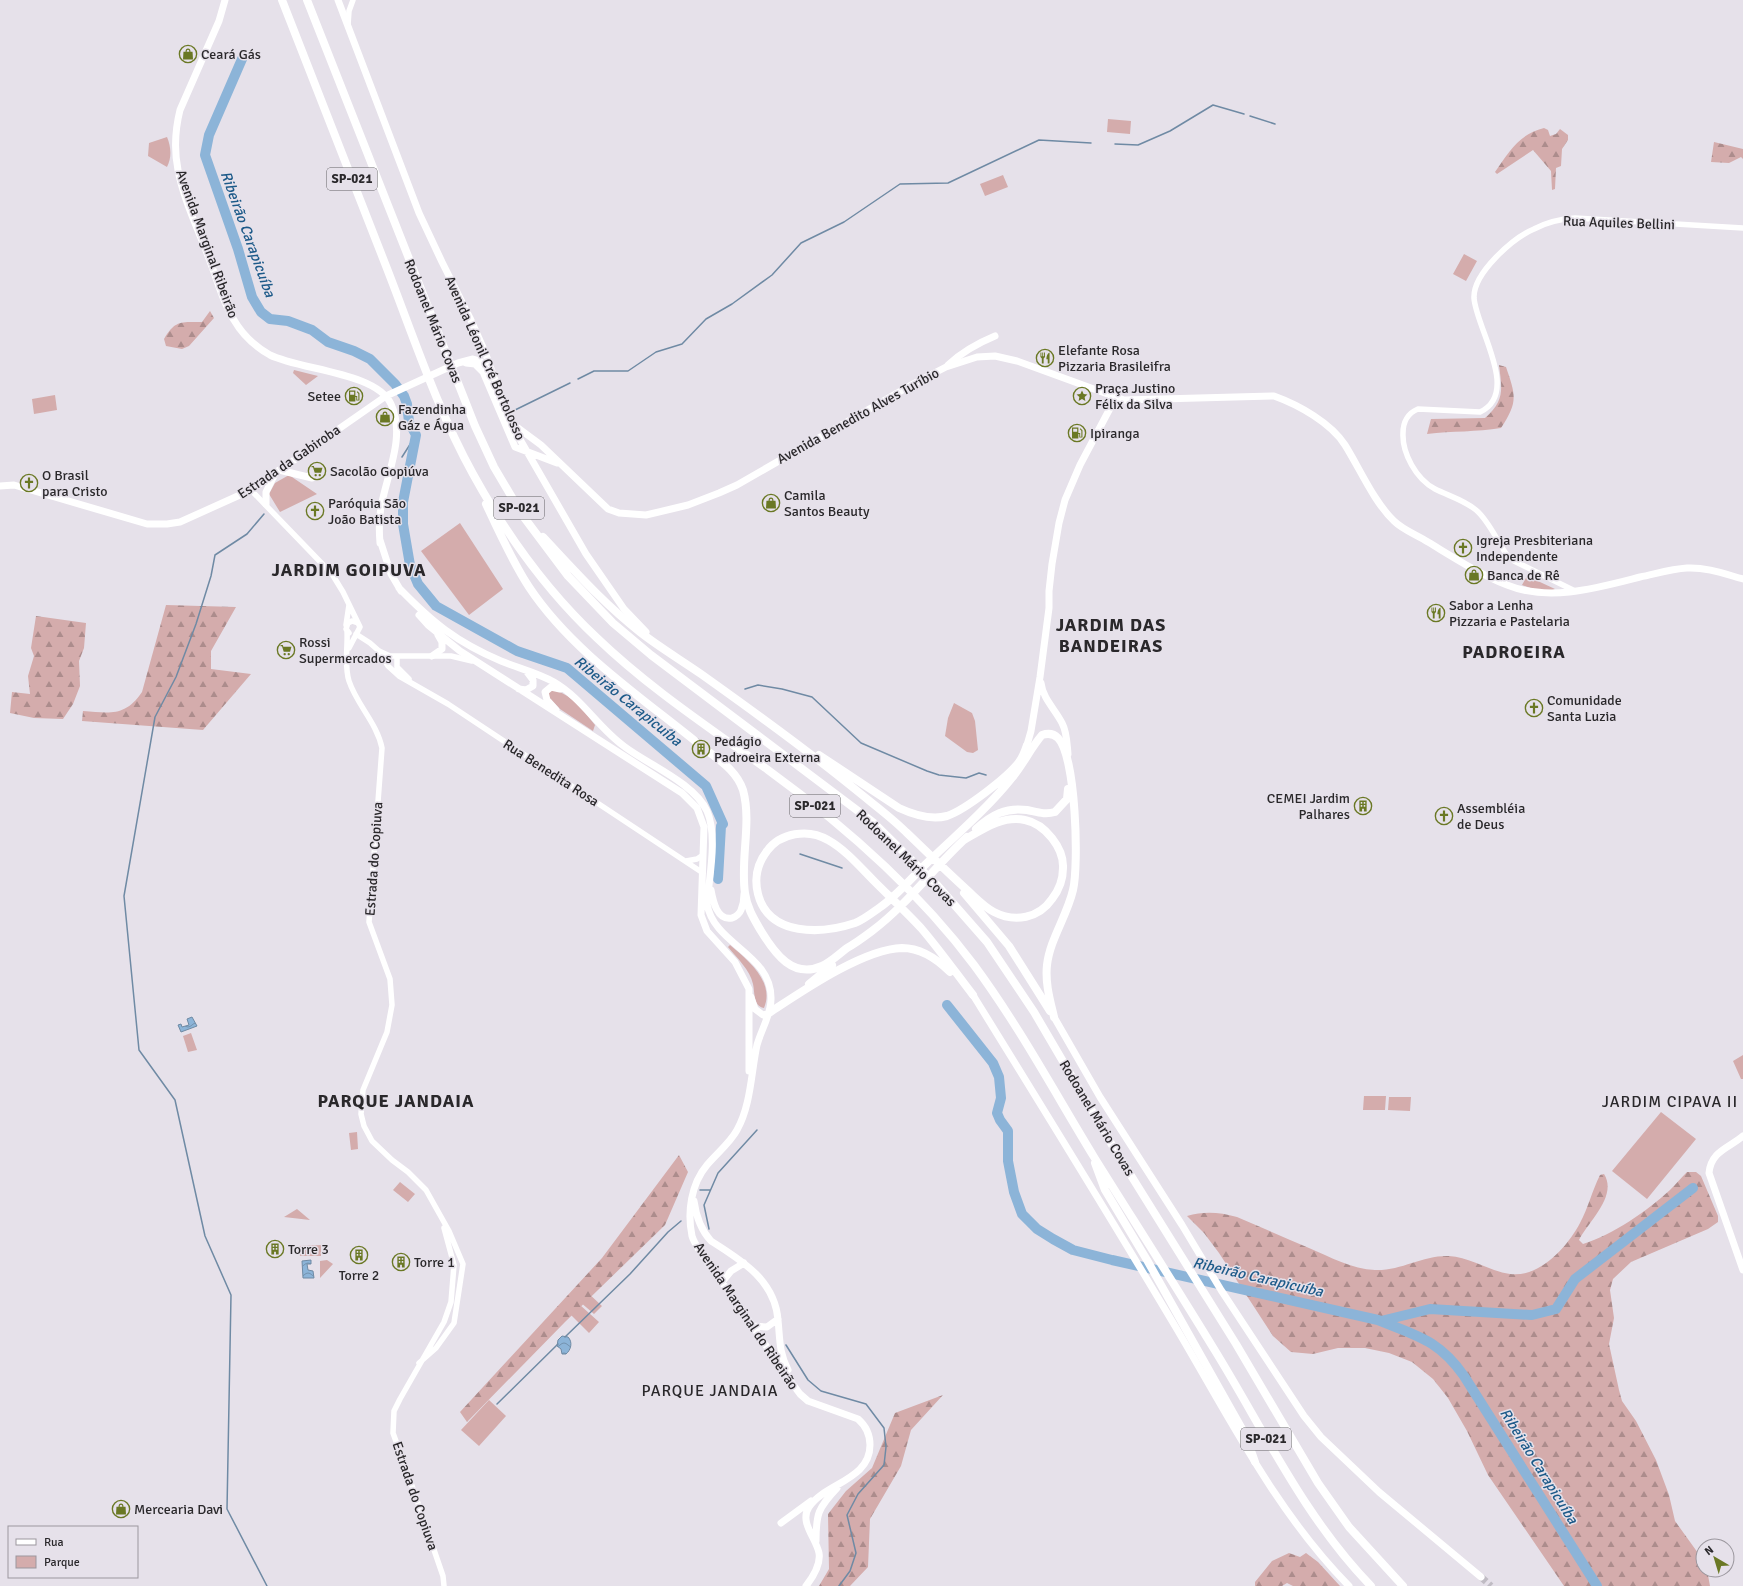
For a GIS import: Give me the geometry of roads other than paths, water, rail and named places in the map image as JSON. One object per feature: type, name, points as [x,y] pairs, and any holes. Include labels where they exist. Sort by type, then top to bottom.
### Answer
[{"type":"highway","name":"Rodoanel Mário Covas","points":[[282,0],[434,389],[472,472],[514,541],[546,584],[598,639],[651,686],[771,773],[836,823],[900,879],[924,903],[989,986],[1215,1350],[1289,1478],[1340,1550],[1371,1586]]},
{"type":"highway","name":"Rodoanel Mário Covas","points":[[307,0],[444,350],[494,467],[523,516],[564,571],[613,623],[650,655],[874,823],[952,901],[987,942],[1034,1012],[1112,1145],[1201,1286],[1318,1483],[1349,1527],[1403,1586]]},
{"type":"highway","points":[[472,472],[498,532],[529,588],[562,628],[582,649],[695,741]]},
{"type":"highway","points":[[523,516],[597,594],[639,632],[774,726],[876,794],[914,815],[934,817],[946,816],[958,811],[1016,766],[1025,761]]},
{"type":"highway","points":[[774,726],[905,830],[945,870],[994,912],[1010,918],[1024,918],[1036,914],[1048,904],[1060,888],[1064,868],[1056,842],[1043,829],[1032,821],[1009,819],[997,822],[964,840]]},
{"type":"highway","points":[[973,995],[921,928],[855,862],[828,840],[807,834],[785,837],[770,847],[761,860],[757,872],[756,885],[764,909],[776,920],[793,929],[811,931],[856,922],[881,907],[942,848],[1011,779],[1042,735],[1047,733],[1054,734],[1061,741],[1069,770],[1076,829],[1075,875],[1073,891],[1053,943],[1047,965],[1048,991],[1054,1016]]},
{"type":"highway","points":[[1011,779],[1027,746]]},
{"type":"highway","points":[[709,752],[731,769],[743,790],[746,816],[745,892],[749,911],[768,944],[782,960],[799,969],[810,969],[823,965],[873,931]]},
{"type":"highway","points":[[791,999],[894,912],[964,840],[996,813],[1010,809],[1042,814],[1055,812],[1067,799],[1069,770]]},
{"type":"highway","points":[[945,870],[1009,946],[1054,1016]]},
{"type":"highway","points":[[769,1013],[791,999],[876,953],[902,948],[918,951],[933,957],[973,995]]},
{"type":"highway","points":[[1094,1156],[1097,1171],[1105,1190],[1147,1260],[1246,1436],[1256,1462]]},
{"type":"main road","name":"Avenida Marginal Ribeirão","points":[[225,0],[219,21],[180,110],[177,122],[175,146],[178,170],[185,194],[228,308],[246,336],[270,355],[300,365],[356,379],[373,386],[386,396]]},
{"type":"main road","name":"Avenida Léonil Cré Bortolosso","points":[[338,0],[419,213],[470,318],[510,422],[582,547],[624,609],[635,622],[661,646]]},
{"type":"main road","points":[[946,367],[956,357],[995,336]]},
{"type":"main road","name":"Avenida Benedito Alves Turíbio","points":[[510,422],[561,464],[600,503],[614,512],[646,514],[658,513],[688,505],[737,485],[913,384],[946,367],[977,357],[1003,357],[1124,400],[1274,396],[1284,400],[1303,410],[1336,434],[1345,445],[1369,488],[1395,522],[1461,562],[1508,585],[1527,592],[1540,594],[1597,588],[1675,568],[1689,567],[1710,570],[1743,579]]},
{"type":"main road","name":"Estrada da Gabiroba","points":[[0,486],[14,485],[147,524],[160,525],[180,522],[252,490],[386,396],[458,363],[473,359],[487,367],[493,375]]},
{"type":"main road","points":[[458,363],[471,363],[479,367],[512,443],[519,450],[526,451],[532,446],[530,438]]},
{"type":"main road","points":[[386,396],[395,416],[397,431],[380,509],[380,540],[383,560],[399,588]]},
{"type":"main road","points":[[1027,746],[1040,677],[1049,608],[1052,564],[1061,512],[1080,465],[1116,397]]},
{"type":"main road","name":"Avenida Benedito Alves Turíbio","points":[[526,451],[561,464]]},
{"type":"main road","points":[[266,504],[266,492],[278,471],[312,478]]},
{"type":"main road","name":"Avenida Marginal do Ribeirão","points":[[399,588],[410,604],[440,638],[443,646],[440,652],[433,656]]},
{"type":"main road","name":"Avenida Marginal do Ribeirão","points":[[399,588],[422,612],[464,644],[554,682],[570,693],[579,700],[615,740],[682,784],[702,803],[710,820],[712,833],[707,904],[708,911],[716,925],[753,958],[764,972],[770,988],[771,1000],[769,1013],[757,1045],[746,1105],[737,1131],[706,1166],[693,1191],[690,1214],[693,1238],[800,1394],[808,1401],[858,1419],[868,1433],[870,1451],[868,1459],[862,1468],[815,1499],[808,1509],[806,1520],[816,1543],[819,1561],[816,1570],[806,1586]]},
{"type":"main road","name":"Avenida Marginal do Ribeirão","points":[[428,625],[460,651],[682,793],[692,802],[701,815],[704,827],[701,915],[707,931],[735,962],[749,990],[750,1083]]},
{"type":"main road","name":"Avenida Marginal do Ribeirão","points":[[460,651],[475,654],[493,663],[515,671],[526,671]]},
{"type":"main road","points":[[515,687],[526,690],[532,687],[534,682],[526,671]]},
{"type":"main road","points":[[1040,677],[1042,690],[1062,723],[1066,735],[1069,770]]},
{"type":"main road","name":"Avenida Marginal do Ribeirão","points":[[563,716],[547,700],[545,692],[553,687],[570,693]]},
{"type":"main road","points":[[709,880],[713,902],[717,911],[725,918],[731,918],[742,910],[745,892]]},
{"type":"main road","points":[[749,990],[753,1005],[757,1012],[763,1015],[769,1013]]},
{"type":"main road","points":[[973,995],[1135,1258],[1280,1500],[1304,1534],[1349,1586]]},
{"type":"main road","points":[[1054,1016],[1100,1098],[1182,1225],[1212,1276],[1280,1381],[1321,1437],[1379,1492],[1481,1577]]},
{"type":"main road","points":[[1743,1136],[1716,1154],[1710,1165],[1709,1173],[1743,1270]]},
{"type":"main road","name":"Avenida Marginal do Ribeirão","points":[[693,1191],[696,1213],[705,1234],[710,1241],[744,1263],[768,1287],[776,1304],[779,1349],[783,1362],[800,1394]]},
{"type":"main road","points":[[722,1282],[731,1271],[744,1263]]},
{"type":"main road","points":[[753,1326],[767,1327],[778,1319]]},
{"type":"main road","name":"Avenida Marginal do Ribeirão","points":[[816,1543],[816,1518],[826,1500],[844,1481]]},
{"type":"main road","points":[[781,1523],[815,1499]]},
{"type":"street","points":[[348,27],[349,11],[353,0]]},
{"type":"street","name":"Rua Aquiles Bellini","points":[[1575,591],[1514,561],[1507,555],[1477,511],[1460,500],[1433,488],[1423,480],[1409,460],[1405,449],[1403,428],[1406,419],[1413,411],[1418,409],[1474,413],[1480,412],[1488,408],[1493,401],[1497,391],[1498,381],[1496,369],[1478,312],[1474,292],[1484,272],[1506,248],[1524,234],[1550,222],[1575,218],[1743,228]]},
{"type":"street","name":"Rua Benedita Rosa","points":[[252,490],[332,574],[370,643],[379,652],[392,670],[416,686],[448,704],[703,873]]},
{"type":"street","points":[[349,605],[346,625],[347,631],[350,634],[355,634]]},
{"type":"street","points":[[346,625],[352,621],[359,625],[348,650]]},
{"type":"street","name":"Estrada do Copiuva","points":[[347,631],[347,669],[349,682],[373,724],[382,748],[369,922],[390,979],[392,1006],[387,1032],[363,1090],[361,1114],[372,1141],[392,1160],[408,1172],[426,1190],[441,1220],[449,1231],[460,1259],[462,1269],[454,1323],[436,1348],[419,1363]]},
{"type":"street","name":"Rua Benedita Rosa","points":[[355,634],[370,643]]},
{"type":"street","name":"Avenida Marginal do Ribeirão","points":[[433,656],[460,651]]},
{"type":"street","name":"Rua Benedita Rosa","points":[[379,652],[397,657],[397,667],[416,686]]},
{"type":"street","points":[[397,657],[460,657],[482,664]]},
{"type":"street","points":[[686,861],[697,859],[704,855]]},
{"type":"street","name":"Estrada do Copiuva","points":[[441,1220],[453,1262],[451,1302],[442,1324],[419,1363],[394,1411],[393,1433],[443,1576],[444,1586]]},
{"type":"street","points":[[453,1262],[458,1258],[460,1259]]},
{"type":"street","points":[[453,1272],[457,1273],[462,1269]]},
{"type":"street","points":[[446,1316],[452,1316],[454,1323]]},
{"type":"street","points":[[442,1324],[443,1330],[448,1332]]},
{"type":"water","points":[[192,1017],[197,1026],[181,1032],[178,1025],[181,1024],[182,1027],[189,1025],[187,1019]]},
{"type":"water","points":[[311,1260],[311,1264],[307,1264],[308,1270],[313,1271],[314,1278],[303,1278],[302,1261]]},
{"type":"water","points":[[562,1336],[570,1339],[570,1348],[566,1354],[562,1354],[561,1349],[557,1346],[558,1340]]},
{"type":"waterway","name":"Ribeirão Carapicuíba","points":[[242,59],[209,135],[205,155],[238,249],[252,297],[261,312],[270,319],[288,321],[312,330],[328,342],[354,351],[370,359],[395,384],[404,396],[407,404],[409,422],[416,435],[403,502],[403,524],[410,565],[418,584],[436,606],[517,651],[567,668],[706,786],[723,824],[721,826],[718,879]]},
{"type":"waterway","points":[[1115,144],[1138,145],[1170,131],[1213,105],[1244,114]]},
{"type":"waterway","points":[[1250,116],[1275,124]]},
{"type":"waterway","points":[[578,379],[594,371],[628,371],[656,352],[682,344],[706,319],[732,304],[772,275],[801,243],[844,222],[900,184],[948,183],[1039,140],[1091,143]]},
{"type":"waterway","points":[[513,411],[570,383]]},
{"type":"waterway","points":[[402,457],[416,435]]},
{"type":"waterway","points":[[264,514],[247,534],[215,555],[211,576],[196,624],[176,677],[155,717],[124,896],[139,1050],[175,1100],[205,1236],[231,1295],[227,1509],[267,1586]]},
{"type":"waterway","points":[[745,689],[758,685],[782,689],[812,697],[861,743],[927,771],[939,775],[966,778],[979,773],[986,775]]},
{"type":"waterway","name":"Ribeirão Carapicuíba","points":[[800,854],[842,868]]},
{"type":"waterway","name":"Ribeirão Carapicuíba","points":[[947,1005],[993,1063],[999,1077],[1001,1098],[997,1113],[1008,1131],[1008,1161],[1014,1192],[1022,1214],[1037,1229],[1073,1250],[1378,1320],[1426,1340],[1446,1354],[1464,1376],[1597,1586]]},
{"type":"waterway","points":[[709,1229],[704,1205],[718,1173],[757,1130]]},
{"type":"waterway","points":[[1381,1321],[1430,1309],[1532,1315],[1556,1309],[1575,1279],[1693,1188]]},
{"type":"waterway","points":[[700,1190],[710,1190]]},
{"type":"waterway","points":[[565,1337],[630,1274],[668,1232],[681,1221]]},
{"type":"waterway","points":[[497,1404],[558,1344]]},
{"type":"waterway","points":[[786,1345],[808,1380],[821,1391],[866,1404],[884,1428],[886,1447],[884,1465],[858,1494],[847,1515],[856,1553],[850,1571],[839,1586]]},
{"type":"tunnel","points":[[695,741],[709,752]]},
{"type":"tunnel","points":[[1481,1577],[1491,1586]]},
{"type":"place","name":"Ceará Gás","points":[[188,54]]},
{"type":"place","name":"Elefante Rosa Pizzaria Brasileifra","points":[[1045,358]]},
{"type":"place","name":"Setee","points":[[354,396]]},
{"type":"place","name":"Praça Justino Félix da Silva","points":[[1082,396]]},
{"type":"place","name":"Fazendinha Gáz e Água","points":[[385,417]]},
{"type":"place","name":"Ipiranga","points":[[1077,433]]},
{"type":"place","name":"Sacolão Gopiúva","points":[[317,471]]},
{"type":"place","name":"O Brasil para Cristo","points":[[29,483]]},
{"type":"place","name":"Camila Santos Beauty","points":[[771,503]]},
{"type":"place","name":"Paróquia São João Batista","points":[[315,511]]},
{"type":"place","name":"Igreja Presbiteriana Independente","points":[[1463,548]]},
{"type":"place","name":"Banca de Rê","points":[[1474,575]]},
{"type":"place","name":"Sabor a Lenha Pizzaria e Pastelaria","points":[[1436,613]]},
{"type":"place","name":"Rossi Supermercados","points":[[286,650]]},
{"type":"place","name":"Comunidade Santa Luzia","points":[[1534,708]]},
{"type":"place","name":"Pedágio Padroeira Externa","points":[[701,749]]},
{"type":"place","name":"CEMEI Jardim Palhares","points":[[1363,806]]},
{"type":"place","name":"Assembléia de Deus","points":[[1444,816]]},
{"type":"place","name":"Torre 3","points":[[275,1249]]},
{"type":"place","name":"Torre 2","points":[[359,1255]]},
{"type":"place","name":"Torre 1","points":[[401,1262]]},
{"type":"place","name":"Mercearia Davi","points":[[121,1509]]},
{"type":"district","name":"JARDIM GOIPUVA","points":[[349,570]]},
{"type":"district","name":"JARDIM DAS BANDEIRAS","points":[[1111,635]]},
{"type":"district","name":"PADROEIRA","points":[[1514,652]]},
{"type":"district","name":"PARQUE JANDAIA","points":[[396,1101]]},
{"type":"district","name":"JARDIM CIPAVA II","points":[[1670,1102]]},
{"type":"district","name":"PARQUE JANDAIA","points":[[710,1391]]}]
